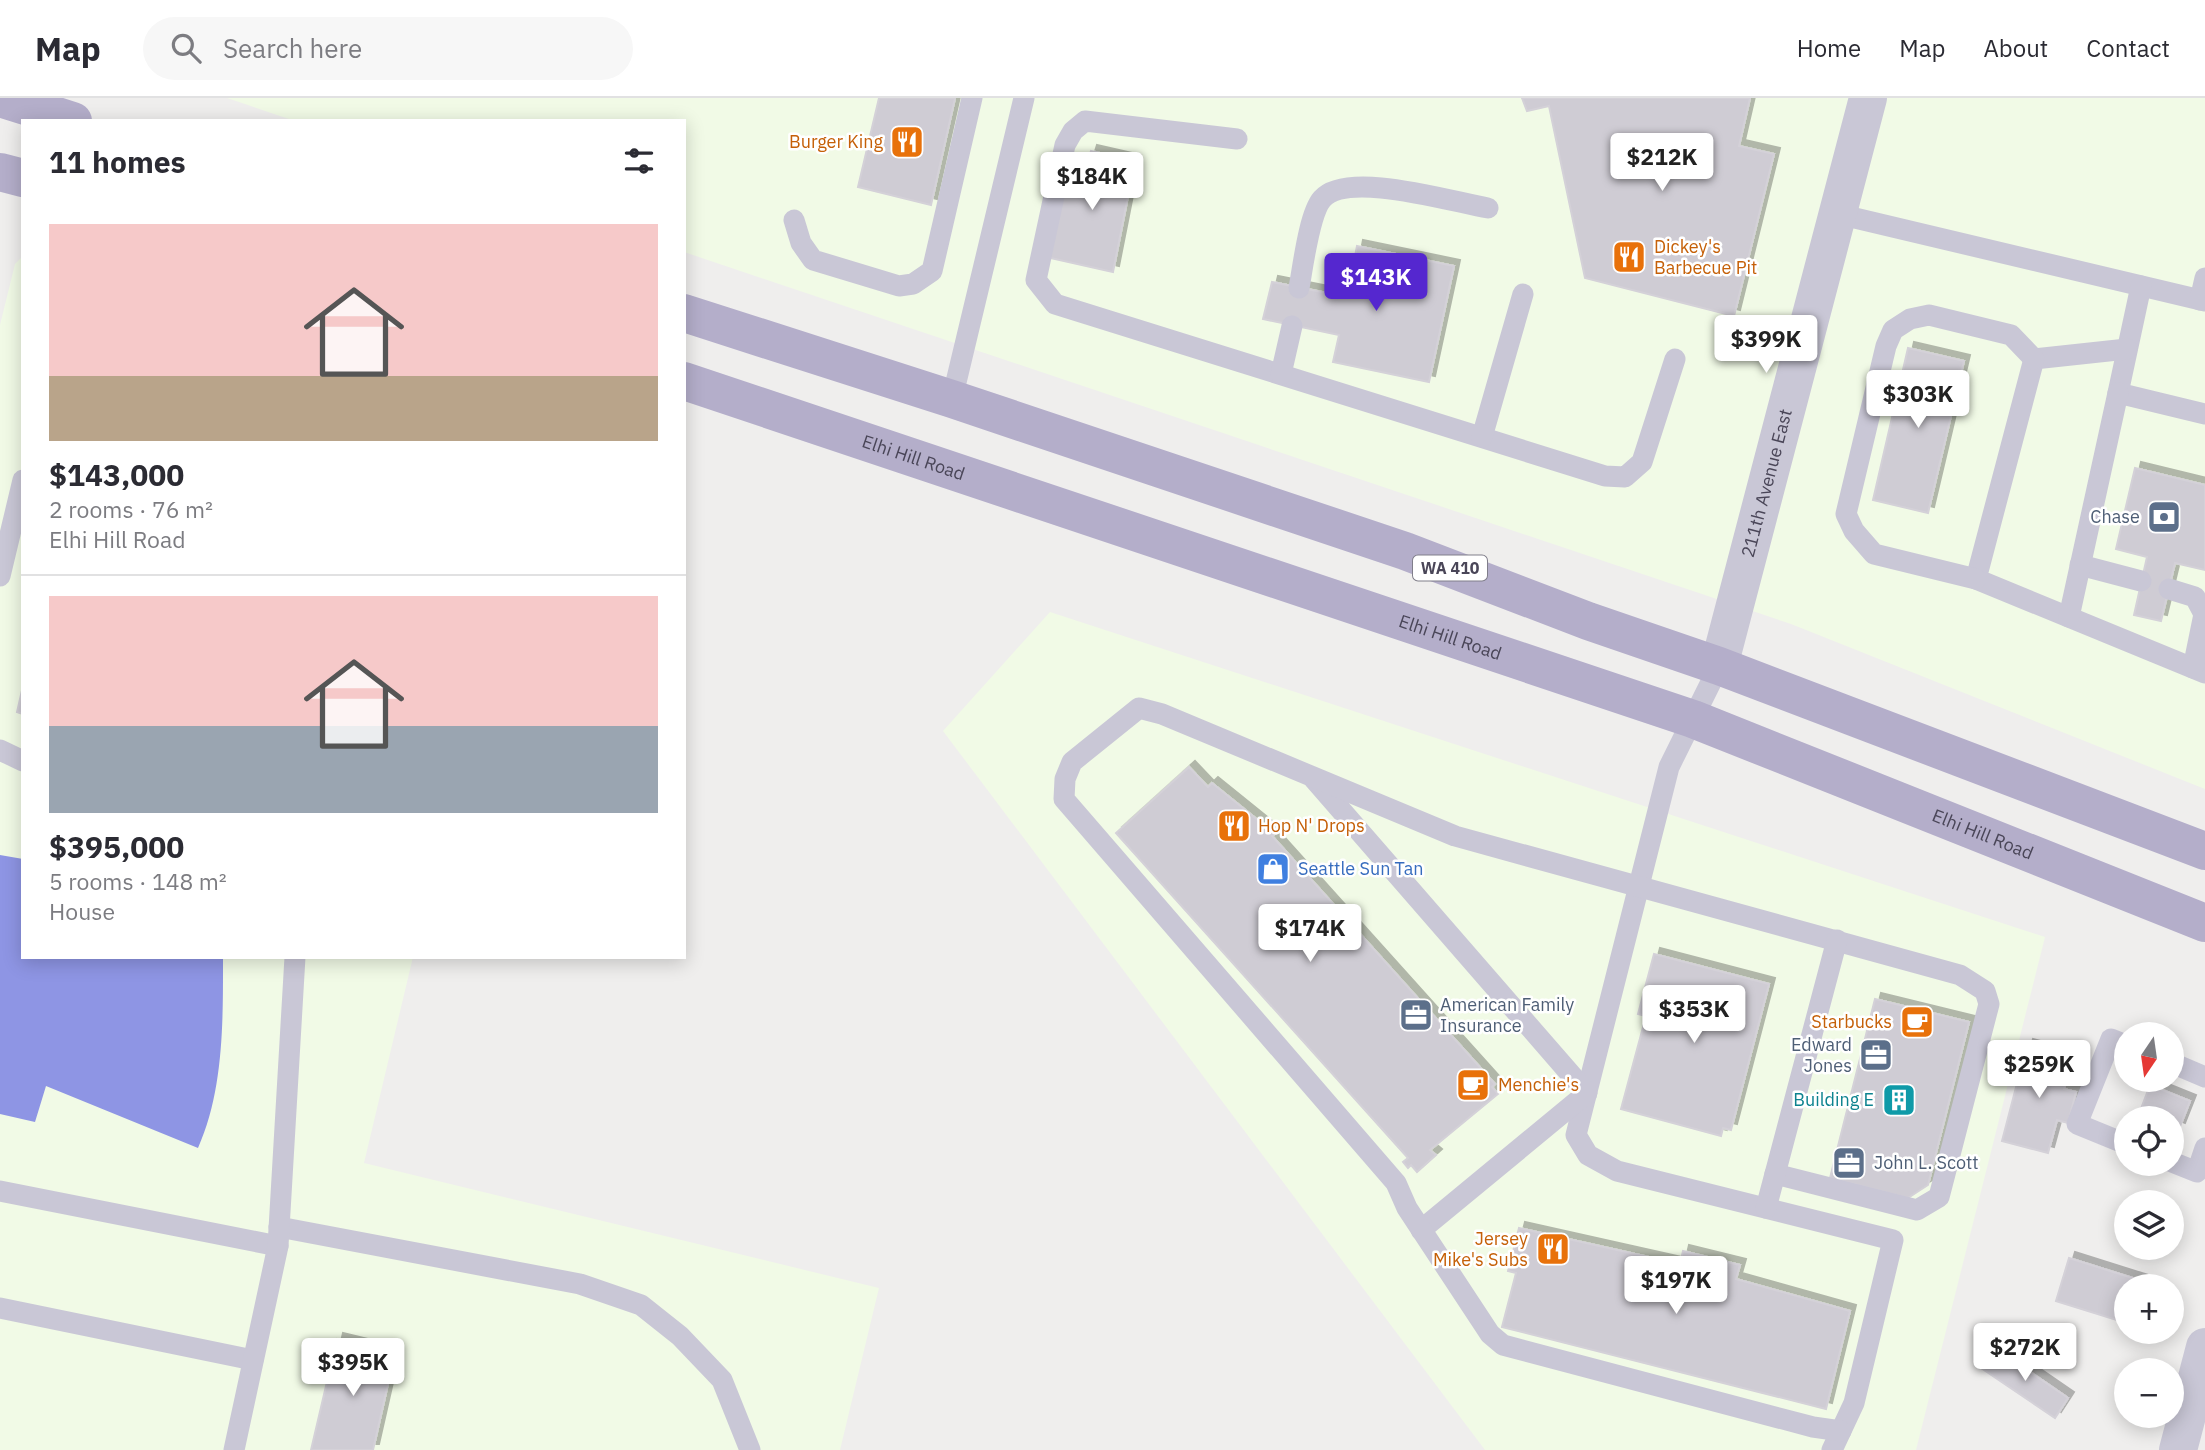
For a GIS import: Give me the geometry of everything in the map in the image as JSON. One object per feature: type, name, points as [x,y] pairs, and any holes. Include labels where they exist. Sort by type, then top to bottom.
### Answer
[{"type":"main road","points":[[0,98],[67,119]]},
{"type":"main road","points":[[0,172],[21,177]]},
{"type":"main road","name":"WA 410","points":[[686,314],[952,399],[1405,551],[1588,621],[1719,666],[2205,851]]},
{"type":"main road","name":"Elhi Hill Road","points":[[686,382],[1693,719],[2205,923]]},
{"type":"street","name":"211th Avenue East","points":[[1719,666],[1868,98]]},
{"type":"street","points":[[2178,1450],[2205,1347]]},
{"type":"lane","points":[[794,220],[801,243],[813,260],[899,286],[913,284],[932,271],[972,98]]},
{"type":"lane","points":[[952,399],[1024,98]]},
{"type":"lane","points":[[1237,139],[1085,121],[1073,131],[1066,145],[1035,280],[1055,303],[1605,476],[1625,477],[1642,461],[1675,359]]},
{"type":"lane","points":[[1299,288],[1320,201],[1332,189],[1363,185],[1488,208]]},
{"type":"lane","points":[[1838,214],[2202,300],[2205,278]]},
{"type":"lane","points":[[2069,617],[2141,286]]},
{"type":"lane","points":[[1482,437],[1523,294]]},
{"type":"lane","points":[[2034,359],[2011,335],[1929,315],[1910,319],[1893,330],[1886,346],[1846,514],[1854,531],[1874,554],[1976,579],[2199,671],[2204,614],[2195,597],[2169,589]]},
{"type":"lane","points":[[1281,374],[1292,326]]},
{"type":"lane","points":[[2034,359],[2127,349]]},
{"type":"lane","points":[[1976,579],[2034,359]]},
{"type":"lane","points":[[2118,393],[2205,414]]},
{"type":"lane","points":[[0,576],[21,488]]},
{"type":"lane","points":[[2081,565],[2141,581]]},
{"type":"lane","points":[[1719,666],[1669,767],[1639,883],[1576,1135],[1588,1155],[1617,1171],[1894,1240],[1854,1403],[1837,1441],[1813,1427],[1503,1345],[1490,1334],[1421,1230],[1396,1183],[1064,799],[1065,779],[1072,762],[1139,708],[1162,714],[1455,836],[1639,883],[1960,975],[1985,992],[1989,1004],[1939,1197],[1917,1210],[1775,1174]]},
{"type":"lane","points":[[0,750],[21,760]]},
{"type":"lane","points":[[1310,775],[1587,1093]]},
{"type":"lane","points":[[1766,1208],[1837,940]]},
{"type":"lane","points":[[234,1450],[278,1236],[295,959]]},
{"type":"lane","points":[[2114,1040],[2110,1039],[2077,1124],[2114,1139]]},
{"type":"lane","points":[[2184,1068],[2205,1077]]},
{"type":"lane","points":[[1421,1230],[1587,1093]]},
{"type":"lane","points":[[2184,1167],[2197,1172],[2205,1148]]},
{"type":"lane","points":[[0,1191],[580,1284],[641,1305],[680,1336],[722,1380],[750,1450]]},
{"type":"lane","points":[[0,1308],[253,1360]]},
{"type":"shaded area","points":[[227,98],[2205,98],[2205,789],[1791,624],[686,253],[686,119],[289,119]]},
{"type":"shaded area","points":[[21,258],[21,959],[413,959],[364,1163],[879,1288],[840,1450],[0,1450],[0,325],[15,264]]},
{"type":"shaded area","points":[[1050,612],[2045,937],[1916,1450],[1485,1450],[943,731]]},
{"type":"water","points":[[0,855],[21,859],[21,959],[223,959],[222,1030],[217,1079],[207,1126],[198,1148],[46,1086],[35,1122],[0,1114]]},
{"type":"building","name":"Burger King","points":[[879,98],[955,98],[931,205],[858,187]]},
{"type":"building","points":[[1522,98],[1750,98],[1739,146],[1774,154],[1734,316],[1585,278],[1549,106],[1527,111]]},
{"type":"building","points":[[1091,151],[1135,161],[1113,272],[1046,257],[1068,162],[1086,167]]},
{"type":"building","points":[[1357,246],[1454,266],[1429,382],[1333,362],[1339,335],[1263,319],[1272,282],[1347,297]]},
{"type":"building","points":[[1908,348],[1964,361],[1928,513],[1873,500]]},
{"type":"building","name":"Chase","points":[[2135,468],[2205,485],[2205,570],[2175,563],[2161,621],[2134,615],[2147,557],[2116,549]]},
{"type":"building","points":[[21,695],[21,713],[17,712]]},
{"type":"building","points":[[1189,767],[1208,787],[1212,783],[1275,834],[1272,836],[1495,1084],[1492,1087],[1498,1094],[1430,1150],[1436,1155],[1417,1172],[1411,1165],[1408,1168],[1403,1162],[1408,1158],[1116,833]]},
{"type":"building","points":[[1654,954],[1769,984],[1731,1130],[1723,1128],[1721,1136],[1621,1109],[1646,1016],[1638,1014]]},
{"type":"building","name":"Building E","points":[[1875,999],[1969,1022],[1928,1185],[1908,1198],[1830,1178]]},
{"type":"building","points":[[2027,1045],[2072,1057],[2064,1089],[2076,1092],[2068,1123],[2057,1120],[2048,1153],[2002,1141]]},
{"type":"building","points":[[2147,1092],[2168,1092],[2190,1101],[2184,1116],[2184,1106],[2142,1106]]},
{"type":"building","points":[[1519,1228],[1680,1264],[1683,1251],[1740,1265],[1736,1279],[1850,1311],[1826,1409],[1502,1327],[1516,1273],[1508,1271]]},
{"type":"building","points":[[2069,1258],[2120,1274],[2114,1274],[2114,1319],[2056,1301]]},
{"type":"building","points":[[337,1339],[395,1353],[373,1450],[311,1450]]},
{"type":"building","points":[[1995,1348],[2068,1398],[2055,1418],[1981,1368]]},
{"type":"place","name":"Burger King","points":[[907,142]]},
{"type":"place","name":"Dickey's Barbecue Pit","points":[[1629,257]]},
{"type":"place","name":"Chase","points":[[2164,517]]},
{"type":"place","name":"Hop N' Drops","points":[[1234,826]]},
{"type":"place","name":"Seattle Sun Tan","points":[[1273,869]]},
{"type":"place","name":"American Family Insurance","points":[[1416,1015]]},
{"type":"place","name":"Starbucks","points":[[1917,1022]]},
{"type":"place","name":"Edward Jones","points":[[1876,1055]]},
{"type":"place","name":"Menchie's","points":[[1473,1085]]},
{"type":"place","name":"Building E","points":[[1899,1100]]},
{"type":"place","name":"John L. Scott","points":[[1849,1163]]},
{"type":"place","name":"Jersey Mike's Subs","points":[[1553,1249]]}]
